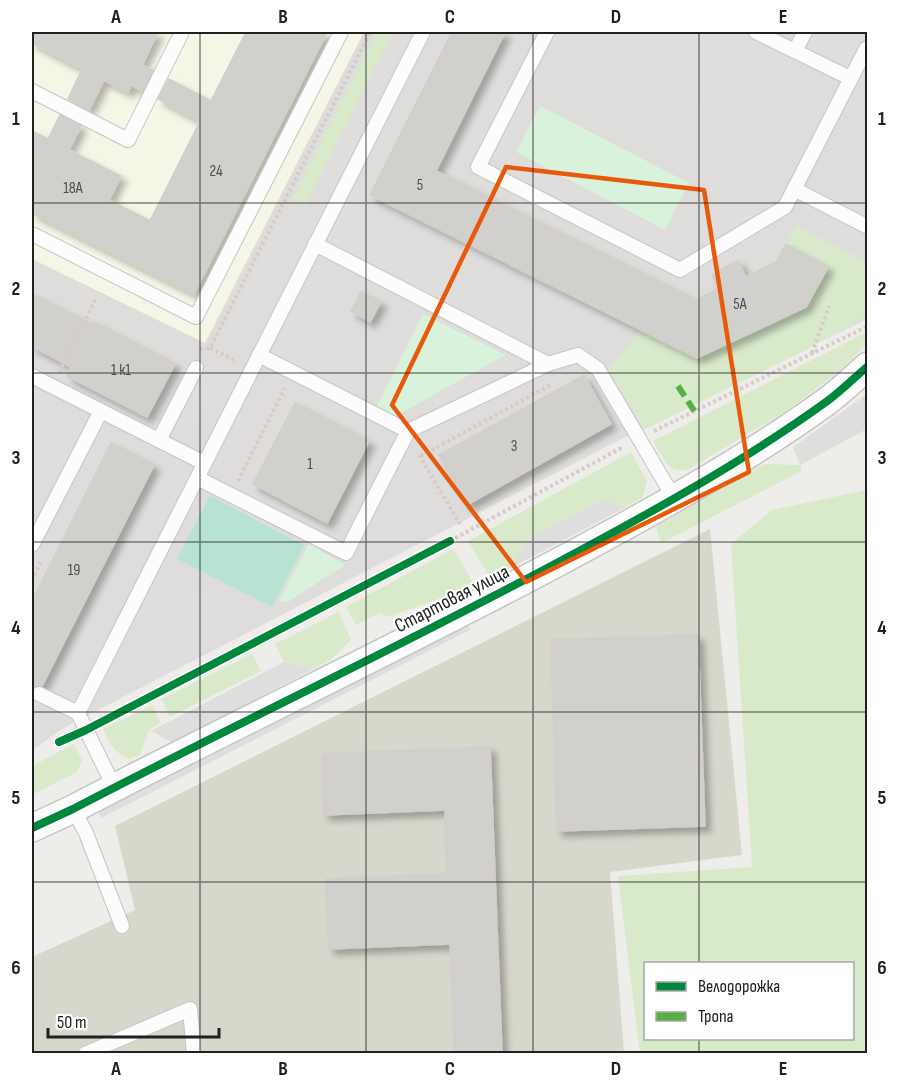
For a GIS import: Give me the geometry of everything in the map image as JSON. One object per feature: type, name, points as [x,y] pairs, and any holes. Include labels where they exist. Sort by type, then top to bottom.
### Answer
[{"type":"street","name":"Стартовая улица","points":[[32,828],[74,809],[493,597],[674,498],[755,449],[828,400],[867,366]]},
{"type":"lane","points":[[32,91],[128,140],[182,32]]},
{"type":"lane","points":[[32,234],[196,317],[341,32]]},
{"type":"lane","points":[[78,713],[423,32]]},
{"type":"lane","points":[[547,32],[478,167],[680,270],[785,207],[867,49]]},
{"type":"lane","points":[[756,32],[850,78]]},
{"type":"lane","points":[[795,51],[805,32]]},
{"type":"lane","points":[[794,189],[867,226]]},
{"type":"lane","points":[[315,244],[548,364]]},
{"type":"lane","points":[[259,355],[408,431]]},
{"type":"lane","points":[[197,478],[346,553],[408,431],[548,364],[578,355],[598,369],[674,498]]},
{"type":"lane","points":[[159,440],[196,368]]},
{"type":"lane","points":[[32,376],[204,464]]},
{"type":"lane","points":[[32,545],[101,411]]},
{"type":"lane","points":[[39,694],[78,713],[114,788]]},
{"type":"lane","points":[[74,809],[86,833],[122,926]]},
{"type":"lane","points":[[85,1053],[190,1010],[194,1053]]},
{"type":"path","points":[[210,348],[370,32]]},
{"type":"path","points":[[56,378],[96,298]]},
{"type":"path","points":[[812,354],[829,306]]},
{"type":"path","points":[[196,350],[210,348],[286,387],[237,482],[247,487]]},
{"type":"path","points":[[421,456],[553,384]]},
{"type":"path","points":[[400,445],[421,456],[460,524]]},
{"type":"path","points":[[440,547],[450,541]]},
{"type":"highlighted area","points":[[506,167],[704,190],[749,472],[526,582],[392,405]]},
{"type":"shaded area","points":[[32,32],[867,32],[867,319],[627,436],[67,726],[32,750]]},
{"type":"shaded area","points":[[32,32],[364,32],[205,343],[32,259]]},
{"type":"shaded area","points":[[393,32],[412,32],[333,189],[317,182]]},
{"type":"shaded area","points":[[550,32],[574,32],[550,76],[532,67]]},
{"type":"shaded area","points":[[636,32],[728,32],[816,77],[780,147],[619,64]]},
{"type":"shaded area","points":[[816,32],[838,32],[827,53],[810,44]]},
{"type":"shaded area","points":[[840,32],[863,32],[845,67],[827,58]]},
{"type":"shaded area","points":[[529,75],[547,85],[510,156],[493,146]]},
{"type":"shaded area","points":[[863,135],[867,137],[867,246],[818,221]]},
{"type":"shaded area","points":[[510,156],[582,191],[572,209],[501,174]]},
{"type":"shaded area","points":[[751,194],[761,212],[691,250],[681,233]]},
{"type":"shaded area","points":[[601,200],[672,235],[663,254],[592,219]]},
{"type":"shaded area","points":[[285,212],[309,224],[248,343],[225,332]]},
{"type":"shaded area","points":[[341,229],[557,337],[549,354],[332,246]]},
{"type":"shaded area","points":[[311,254],[346,272],[320,321],[380,352],[354,403],[259,355]]},
{"type":"shaded area","points":[[506,355],[513,369],[439,410],[431,396]]},
{"type":"shaded area","points":[[198,376],[216,385],[188,441],[170,431]]},
{"type":"shaded area","points":[[867,394],[867,429],[800,465],[793,447]]},
{"type":"shaded area","points":[[36,447],[57,458],[32,507],[32,455]]},
{"type":"shaded area","points":[[407,458],[440,514],[395,539],[372,526]]},
{"type":"shaded area","points":[[603,499],[626,507],[513,567],[524,541]]},
{"type":"shaded area","points":[[710,529],[742,855],[610,872],[624,1053],[32,1053],[32,957],[135,910],[115,826]]},
{"type":"shaded area","points":[[168,574],[217,600],[235,635],[133,689],[121,665]]},
{"type":"shaded area","points":[[466,620],[470,630],[101,818],[96,808]]},
{"type":"shaded area","points":[[284,662],[313,669],[173,743],[151,731]]},
{"type":"green space","points":[[376,32],[393,32],[305,206],[292,199]]},
{"type":"green space","points":[[540,106],[689,183],[665,230],[516,152]]},
{"type":"green space","points":[[797,226],[867,262],[867,315],[810,348],[644,430],[608,369],[641,330],[697,358],[806,307],[828,267],[786,244]]},
{"type":"green space","points":[[423,314],[506,355],[396,416],[377,406]]},
{"type":"green space","points":[[867,332],[867,344],[846,365],[787,411],[687,470],[676,470],[667,465],[653,441]]},
{"type":"green space","points":[[631,452],[647,481],[643,497],[626,507],[603,499],[524,541],[513,567],[491,579],[468,541]]},
{"type":"green space","points":[[767,464],[800,465],[802,471],[661,543],[656,527],[757,467]]},
{"type":"green space","points":[[867,490],[867,1053],[640,1053],[618,876],[752,867],[731,544],[772,510]]},
{"type":"green space","points":[[210,496],[304,545],[272,607],[177,559]]},
{"type":"green space","points":[[309,544],[345,565],[288,602],[279,601]]},
{"type":"green space","points":[[453,549],[475,586],[388,617],[379,613],[356,625],[346,607]]},
{"type":"green space","points":[[339,612],[351,640],[333,658],[313,669],[284,662],[275,644]]},
{"type":"green space","points":[[252,654],[261,671],[170,717],[161,699]]},
{"type":"green space","points":[[152,705],[161,723],[149,730],[140,754],[130,759],[120,754],[113,747],[103,729]]},
{"type":"green space","points":[[74,744],[82,760],[77,772],[32,795],[32,766]]},
{"type":"building","points":[[32,32],[158,32],[142,65],[153,70],[142,91],[131,85],[128,92],[104,80],[89,110],[68,99],[82,69],[32,43]]},
{"type":"building","points":[[246,32],[327,32],[194,294],[32,213],[32,131],[48,139],[60,115],[81,126],[69,150],[121,176],[109,200],[150,221],[200,121],[158,99],[169,79],[211,101]]},
{"type":"building","points":[[452,32],[505,32],[436,171],[696,300],[719,288],[712,275],[738,260],[746,277],[776,262],[786,244],[828,267],[806,307],[697,358],[370,195]]},
{"type":"building","points":[[361,292],[381,302],[370,322],[351,311]]},
{"type":"building","points":[[32,294],[93,325],[94,322],[175,364],[147,417],[67,376],[71,367],[32,346]]},
{"type":"building","points":[[584,375],[611,424],[467,505],[439,455]]},
{"type":"building","points":[[295,403],[369,441],[327,523],[253,484]]},
{"type":"building","points":[[111,443],[154,465],[42,686],[38,685],[32,689],[32,601]]},
{"type":"building","points":[[698,635],[705,826],[557,831],[551,640]]},
{"type":"building","points":[[490,747],[502,1053],[455,1053],[450,944],[329,949],[326,879],[447,874],[445,810],[324,815],[322,754]]},
{"type":"marked path","points":[[678,386],[695,412]]},
{"type":"cycle path","points":[[32,828],[432,628],[622,528],[760,447],[826,402],[868,366]]},
{"type":"cycle path","points":[[59,742],[450,541]]}]
